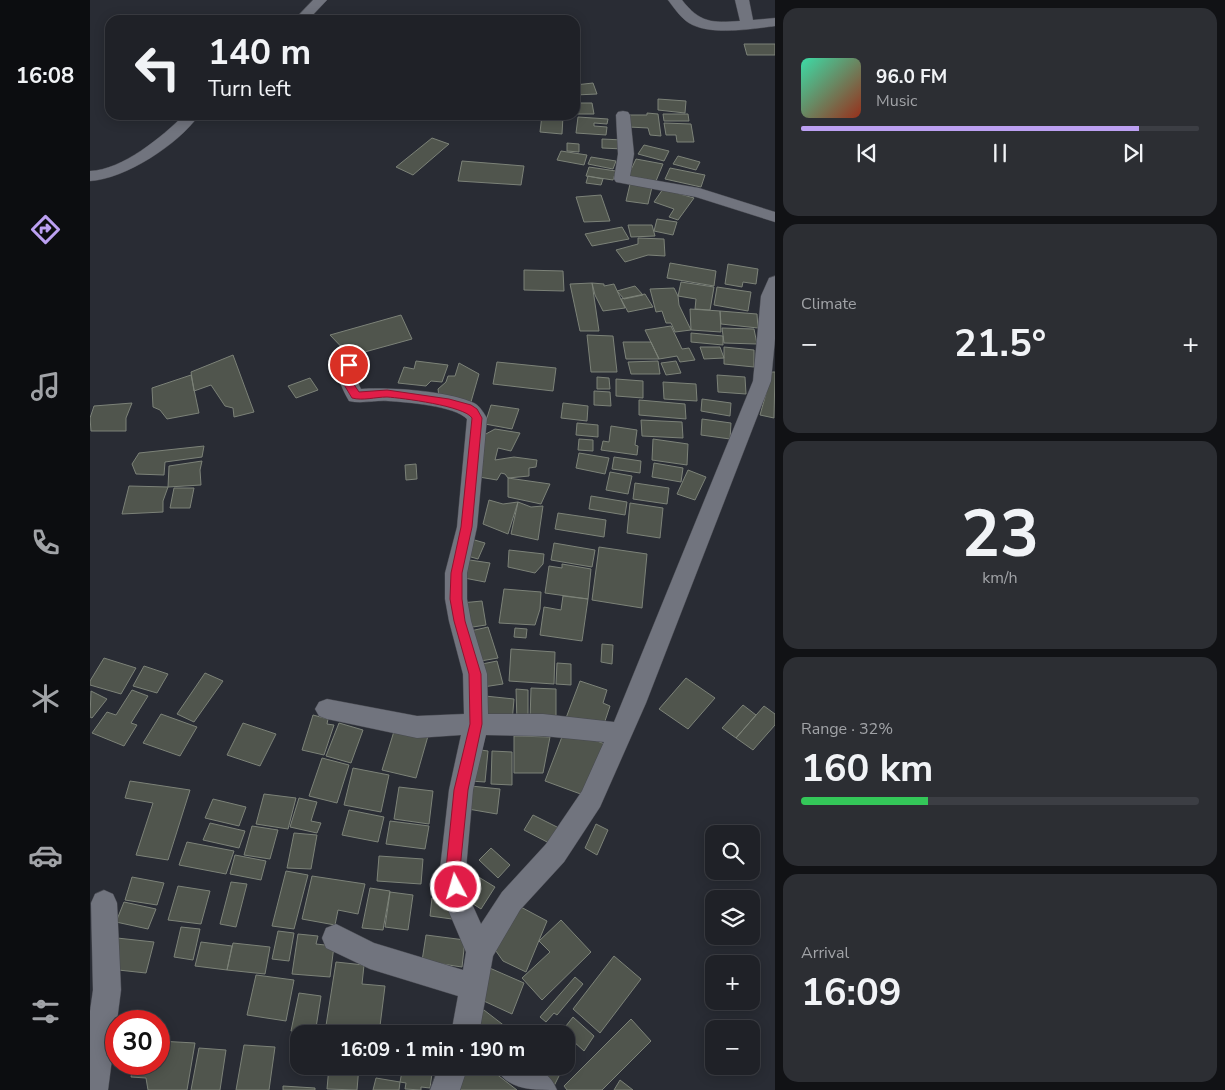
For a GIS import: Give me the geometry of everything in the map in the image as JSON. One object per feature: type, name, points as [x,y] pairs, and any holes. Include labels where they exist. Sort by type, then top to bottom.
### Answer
[{"type":"street","points":[[306,15],[320,0]]},
{"type":"street","points":[[676,0],[685,13],[698,22],[706,24],[775,22]]},
{"type":"street","points":[[742,0],[747,24]]},
{"type":"street","points":[[623,115],[626,154],[622,179],[699,193],[775,217]]},
{"type":"street","points":[[90,176],[108,173],[144,155],[175,134],[188,120]]},
{"type":"street","points":[[467,1025],[480,952],[511,901],[555,854],[591,799],[620,733],[762,381],[770,296],[775,282]]},
{"type":"street","points":[[349,365],[348,383],[356,396],[387,394],[449,403],[467,408],[477,418],[467,527],[456,573],[456,599],[460,621],[475,674],[476,724],[461,790],[453,869],[460,905],[480,952]]},
{"type":"street","points":[[327,710],[417,727],[476,724],[543,725],[620,733]]},
{"type":"street","points":[[93,1090],[107,990],[104,903]]},
{"type":"street","points":[[336,938],[370,955],[473,987]]},
{"type":"street","points":[[445,1090],[451,1075]]},
{"type":"street","points":[[522,1075],[542,1090]]},
{"type":"building","points":[[744,44],[775,44],[775,55],[747,55]]},
{"type":"building","points":[[593,83],[597,94],[580,95],[580,84]]},
{"type":"building","points":[[658,99],[686,101],[685,113],[658,110]]},
{"type":"building","points":[[580,103],[592,103],[594,114],[580,114]]},
{"type":"building","points":[[647,113],[658,114],[661,136],[650,135],[648,128],[629,127],[627,115],[647,115]]},
{"type":"building","points":[[663,114],[688,114],[689,121],[664,121]]},
{"type":"building","points":[[580,117],[608,119],[607,124],[594,123],[594,126],[607,127],[606,135],[576,133],[578,120],[580,120]]},
{"type":"building","points":[[541,120],[563,120],[562,134],[540,132]]},
{"type":"building","points":[[664,123],[691,124],[694,142],[677,142],[676,135],[666,135]]},
{"type":"building","points":[[432,138],[449,144],[413,175],[396,167]]},
{"type":"building","points":[[602,139],[623,140],[623,149],[602,148]]},
{"type":"building","points":[[567,143],[579,144],[579,152],[567,151]]},
{"type":"building","points":[[644,145],[669,151],[664,161],[638,154]]},
{"type":"building","points":[[561,151],[587,155],[584,165],[557,160]]},
{"type":"building","points":[[678,156],[700,162],[696,170],[673,164]]},
{"type":"building","points":[[591,157],[616,161],[613,169],[588,164]]},
{"type":"building","points":[[636,159],[663,164],[656,181],[628,176]]},
{"type":"building","points":[[462,161],[524,166],[521,185],[458,181]]},
{"type":"building","points":[[589,167],[616,171],[613,180],[586,176]]},
{"type":"building","points":[[670,168],[705,175],[701,187],[665,179]]},
{"type":"building","points":[[588,176],[603,179],[601,185],[586,183]]},
{"type":"building","points":[[630,184],[652,187],[648,204],[626,201]]},
{"type":"building","points":[[663,189],[694,198],[678,220],[669,217],[674,209],[654,202]]},
{"type":"building","points":[[601,195],[610,221],[584,222],[576,197]]},
{"type":"building","points":[[657,219],[677,222],[673,235],[654,231]]},
{"type":"building","points":[[628,225],[652,225],[655,236],[631,237]]},
{"type":"building","points":[[622,227],[629,239],[592,246],[585,234]]},
{"type":"building","points":[[638,238],[664,239],[665,256],[648,255],[625,262],[616,250],[638,244]]},
{"type":"building","points":[[670,263],[716,271],[714,286],[667,278]]},
{"type":"building","points":[[728,264],[758,269],[756,284],[743,282],[742,287],[725,284]]},
{"type":"building","points":[[524,270],[563,271],[564,291],[524,290]]},
{"type":"building","points":[[681,282],[714,287],[710,310],[695,309],[696,299],[678,296]]},
{"type":"building","points":[[592,283],[599,331],[580,331],[570,284]]},
{"type":"building","points":[[592,283],[604,284],[604,286],[614,284],[625,308],[603,311],[595,295]]},
{"type":"building","points":[[635,286],[643,295],[624,299],[617,291]]},
{"type":"building","points":[[717,287],[751,292],[748,311],[714,305]]},
{"type":"building","points":[[674,288],[678,296],[679,305],[691,330],[675,332],[671,323],[666,323],[662,311],[656,312],[650,289]]},
{"type":"building","points":[[645,294],[653,307],[628,312],[621,299]]},
{"type":"building","points":[[690,309],[720,311],[721,332],[691,330]]},
{"type":"building","points":[[720,311],[757,314],[758,328],[721,324]]},
{"type":"building","points":[[401,315],[412,339],[350,356],[330,335]]},
{"type":"building","points":[[671,326],[682,349],[689,348],[695,360],[680,362],[677,356],[659,359],[645,330]]},
{"type":"building","points":[[722,328],[754,329],[757,344],[724,343]]},
{"type":"building","points":[[691,333],[723,336],[723,345],[691,342]]},
{"type":"building","points":[[587,335],[613,336],[617,372],[591,372]]},
{"type":"building","points":[[623,342],[651,342],[659,359],[626,359]]},
{"type":"building","points":[[700,347],[720,347],[724,358],[704,359]]},
{"type":"building","points":[[724,347],[754,350],[754,367],[724,364]]},
{"type":"building","points":[[233,355],[254,412],[234,417],[233,408],[225,406],[211,385],[194,391],[191,372]]},
{"type":"building","points":[[416,361],[448,365],[442,382],[431,381],[426,386],[398,383],[404,367],[414,369]]},
{"type":"building","points":[[658,361],[660,374],[631,374],[628,362]]},
{"type":"building","points":[[676,361],[681,373],[666,375],[661,363]]},
{"type":"building","points":[[497,362],[556,368],[553,391],[493,384]]},
{"type":"building","points":[[459,363],[479,374],[471,402],[439,397],[438,389],[446,382],[448,376],[455,376]]},
{"type":"building","points":[[772,372],[775,372],[774,418],[760,415]]},
{"type":"building","points":[[191,375],[199,413],[167,419],[160,410],[153,407],[152,388]]},
{"type":"building","points":[[717,375],[745,377],[746,394],[718,392]]},
{"type":"building","points":[[597,377],[609,378],[610,389],[597,389]]},
{"type":"building","points":[[310,378],[318,390],[296,398],[288,386]]},
{"type":"building","points":[[616,379],[643,381],[643,398],[616,396]]},
{"type":"building","points":[[663,382],[696,384],[697,401],[664,399]]},
{"type":"building","points":[[594,391],[610,392],[611,406],[594,405]]},
{"type":"building","points":[[702,399],[731,403],[730,416],[701,411]]},
{"type":"building","points":[[639,400],[685,404],[686,419],[639,415]]},
{"type":"building","points":[[132,403],[126,418],[126,431],[91,431],[90,418],[94,406]]},
{"type":"building","points":[[563,403],[588,406],[587,421],[561,418]]},
{"type":"building","points":[[491,405],[519,409],[512,429],[485,424]]},
{"type":"building","points":[[702,419],[731,423],[730,439],[701,435]]},
{"type":"building","points":[[641,420],[682,422],[683,438],[642,436]]},
{"type":"building","points":[[577,423],[598,425],[598,437],[576,435]]},
{"type":"building","points":[[611,426],[637,430],[635,445],[638,446],[637,455],[601,450],[603,441],[609,442]]},
{"type":"building","points":[[495,429],[520,433],[511,451],[498,448],[495,460],[514,457],[537,460],[536,467],[529,468],[529,476],[508,478],[505,474],[501,473],[497,480],[479,477],[484,435]]},
{"type":"building","points":[[579,439],[593,440],[593,451],[578,450]]},
{"type":"building","points":[[653,439],[688,444],[687,465],[652,460]]},
{"type":"building","points":[[204,446],[202,457],[165,462],[164,475],[136,474],[132,464],[139,453]]},
{"type":"building","points":[[579,453],[609,458],[605,474],[576,468]]},
{"type":"building","points":[[614,457],[641,461],[640,473],[612,469]]},
{"type":"building","points":[[202,461],[200,470],[201,485],[168,487],[169,466]]},
{"type":"building","points":[[654,463],[683,468],[681,482],[652,477]]},
{"type":"building","points":[[416,464],[417,479],[406,480],[405,465]]},
{"type":"building","points":[[688,470],[706,477],[695,500],[677,494]]},
{"type":"building","points":[[610,472],[632,476],[628,494],[606,490]]},
{"type":"building","points":[[508,478],[550,484],[541,504],[508,497]]},
{"type":"building","points":[[635,483],[669,488],[667,504],[633,499]]},
{"type":"building","points":[[129,486],[168,487],[163,501],[163,512],[122,514]]},
{"type":"building","points":[[174,488],[194,488],[190,508],[170,508]]},
{"type":"building","points":[[591,496],[627,502],[625,515],[589,509]]},
{"type":"building","points":[[489,500],[503,504],[518,502],[508,534],[483,524]]},
{"type":"building","points":[[518,502],[531,507],[543,506],[538,540],[511,534]]},
{"type":"building","points":[[630,503],[663,508],[660,538],[627,533]]},
{"type":"building","points":[[558,513],[606,520],[604,537],[555,529]]},
{"type":"building","points":[[471,539],[485,543],[478,559],[464,555]]},
{"type":"building","points":[[554,543],[595,550],[592,567],[551,560]]},
{"type":"building","points":[[599,547],[647,554],[642,608],[592,600]]},
{"type":"building","points":[[509,550],[544,554],[543,564],[535,573],[508,567]]},
{"type":"building","points":[[463,559],[490,563],[485,582],[459,577]]},
{"type":"building","points":[[562,564],[591,569],[588,599],[545,593],[549,566],[562,568]]},
{"type":"building","points":[[504,589],[541,592],[540,609],[535,625],[499,623]]},
{"type":"building","points":[[563,596],[588,599],[582,641],[540,635],[544,607],[561,610]]},
{"type":"building","points":[[482,601],[486,625],[466,628],[461,603]]},
{"type":"building","points":[[488,627],[498,658],[475,662],[466,632]]},
{"type":"building","points":[[515,628],[527,629],[526,638],[514,637]]},
{"type":"building","points":[[602,644],[613,645],[612,664],[601,662]]},
{"type":"building","points":[[511,649],[555,652],[554,684],[509,681]]},
{"type":"building","points":[[104,658],[136,668],[121,694],[90,685],[90,681]]},
{"type":"building","points":[[497,661],[503,684],[483,687],[477,665]]},
{"type":"building","points":[[557,663],[571,664],[571,685],[556,684]]},
{"type":"building","points":[[144,666],[168,674],[157,693],[133,686]]},
{"type":"building","points":[[205,673],[223,681],[194,722],[177,714]]},
{"type":"building","points":[[686,678],[715,698],[688,729],[659,709]]},
{"type":"building","points":[[580,681],[607,690],[603,703],[610,706],[604,724],[566,718]]},
{"type":"building","points":[[531,688],[556,689],[556,723],[530,721]]},
{"type":"building","points":[[516,689],[528,690],[528,722],[517,722]]},
{"type":"building","points":[[132,690],[148,696],[131,723],[137,725],[124,746],[92,733],[107,712],[116,715]]},
{"type":"building","points":[[91,691],[107,699],[92,718],[90,717]]},
{"type":"building","points":[[485,696],[514,699],[512,723],[483,720]]},
{"type":"building","points":[[743,705],[756,715],[736,738],[722,728]]},
{"type":"building","points":[[764,706],[775,714],[775,725],[753,750],[736,738]]},
{"type":"building","points":[[161,714],[197,727],[180,756],[143,743]]},
{"type":"building","points":[[313,715],[328,719],[327,724],[334,725],[324,755],[302,750]]},
{"type":"building","points":[[243,723],[276,734],[260,766],[227,755]]},
{"type":"building","points":[[339,723],[363,730],[351,763],[326,756]]},
{"type":"building","points":[[395,728],[428,736],[416,778],[382,770]]},
{"type":"building","points":[[565,729],[605,744],[586,796],[545,781]]},
{"type":"building","points":[[514,736],[550,737],[543,773],[514,773]]},
{"type":"building","points":[[473,749],[488,751],[485,782],[470,781]]},
{"type":"building","points":[[492,751],[512,752],[512,785],[491,784]]},
{"type":"building","points":[[322,758],[349,765],[337,803],[309,796]]},
{"type":"building","points":[[353,768],[389,775],[381,812],[344,805]]},
{"type":"building","points":[[130,781],[190,790],[168,860],[136,855],[153,803],[125,798]]},
{"type":"building","points":[[471,786],[500,789],[497,814],[468,809]]},
{"type":"building","points":[[399,787],[433,791],[429,824],[394,819]]},
{"type":"building","points":[[264,794],[296,798],[288,829],[256,824]]},
{"type":"building","points":[[299,798],[317,802],[311,821],[321,823],[317,833],[290,827]]},
{"type":"building","points":[[213,799],[246,807],[239,826],[205,818]]},
{"type":"building","points":[[349,810],[384,817],[378,842],[342,835]]},
{"type":"building","points":[[533,815],[559,828],[551,844],[524,830]]},
{"type":"building","points":[[390,821],[429,826],[425,849],[386,844]]},
{"type":"building","points":[[210,823],[245,831],[239,848],[203,840]]},
{"type":"building","points":[[596,824],[608,830],[597,855],[585,848]]},
{"type":"building","points":[[252,826],[278,830],[270,859],[244,855]]},
{"type":"building","points":[[294,833],[317,835],[311,869],[287,868]]},
{"type":"building","points":[[187,842],[234,851],[226,874],[179,865]]},
{"type":"building","points":[[491,848],[510,865],[498,878],[479,860]]},
{"type":"building","points":[[235,855],[266,861],[261,880],[230,874]]},
{"type":"building","points":[[379,856],[423,859],[421,884],[377,881]]},
{"type":"building","points":[[286,871],[308,875],[294,929],[272,926]]},
{"type":"building","points":[[472,873],[495,887],[481,909],[459,895]]},
{"type":"building","points":[[312,876],[365,884],[358,914],[338,910],[335,925],[302,919]]},
{"type":"building","points":[[132,877],[164,883],[157,905],[125,900]]},
{"type":"building","points":[[231,882],[247,884],[236,927],[220,924]]},
{"type":"building","points":[[178,886],[210,891],[201,924],[168,920]]},
{"type":"building","points":[[370,888],[390,891],[383,930],[362,928]]},
{"type":"building","points":[[390,892],[413,895],[408,930],[385,927]]},
{"type":"building","points":[[432,898],[454,901],[452,919],[430,916]]},
{"type":"building","points":[[124,902],[156,909],[148,929],[116,922]]},
{"type":"building","points":[[519,906],[547,921],[526,972],[503,961],[491,944]]},
{"type":"building","points":[[561,920],[591,952],[542,1000],[522,978],[550,952],[539,941]]},
{"type":"building","points":[[181,927],[200,929],[193,960],[174,957]]},
{"type":"building","points":[[278,931],[294,933],[289,961],[272,959]]},
{"type":"building","points":[[298,934],[318,936],[316,944],[334,946],[330,977],[292,974]]},
{"type":"building","points":[[426,935],[465,940],[462,967],[422,961]]},
{"type":"building","points":[[117,938],[154,942],[146,973],[109,969]]},
{"type":"building","points":[[201,942],[232,946],[227,970],[195,966]]},
{"type":"building","points":[[233,943],[270,947],[265,974],[227,970]]},
{"type":"building","points":[[614,956],[641,979],[600,1033],[573,1009]]},
{"type":"building","points":[[336,962],[364,965],[362,984],[385,986],[380,1025],[326,1025]]},
{"type":"building","points":[[485,966],[524,983],[512,1014],[473,996]]},
{"type":"building","points":[[256,975],[294,980],[286,1021],[247,1015]]},
{"type":"building","points":[[575,977],[583,984],[557,1015],[554,1013],[546,1022],[540,1017]]},
{"type":"building","points":[[299,993],[321,996],[316,1025],[292,1025]]},
{"type":"building","points":[[484,1010],[503,1025],[474,1025]]},
{"type":"building","points":[[573,1017],[594,1036],[584,1051],[575,1043],[575,1025],[567,1025]]},
{"type":"building","points":[[631,1019],[651,1041],[602,1090],[567,1090],[564,1086]]},
{"type":"building","points":[[170,1042],[195,1043],[187,1090],[148,1090],[146,1078],[131,1077],[131,1075],[170,1075]]},
{"type":"building","points":[[244,1045],[275,1047],[269,1090],[236,1090]]},
{"type":"building","points":[[199,1048],[226,1050],[220,1090],[191,1090]]},
{"type":"building","points":[[328,1075],[358,1075],[357,1090],[327,1089]]},
{"type":"building","points":[[401,1075],[432,1075],[430,1088],[421,1087],[421,1090],[405,1089],[406,1083],[400,1082]]},
{"type":"building","points":[[464,1075],[498,1075],[517,1090],[455,1090]]},
{"type":"building","points":[[537,1075],[560,1075],[554,1086]]},
{"type":"building","points":[[376,1078],[400,1082],[399,1090],[373,1090]]},
{"type":"building","points":[[620,1080],[633,1090],[614,1090]]},
{"type":"building","points":[[283,1086],[315,1088],[315,1090],[283,1090]]},
{"type":"route","points":[[349,365],[348,383],[356,396],[387,394],[449,403],[467,408],[477,418],[467,527],[456,573],[456,599],[460,621],[475,674],[476,724],[461,790],[453,869],[456,887]]}]
